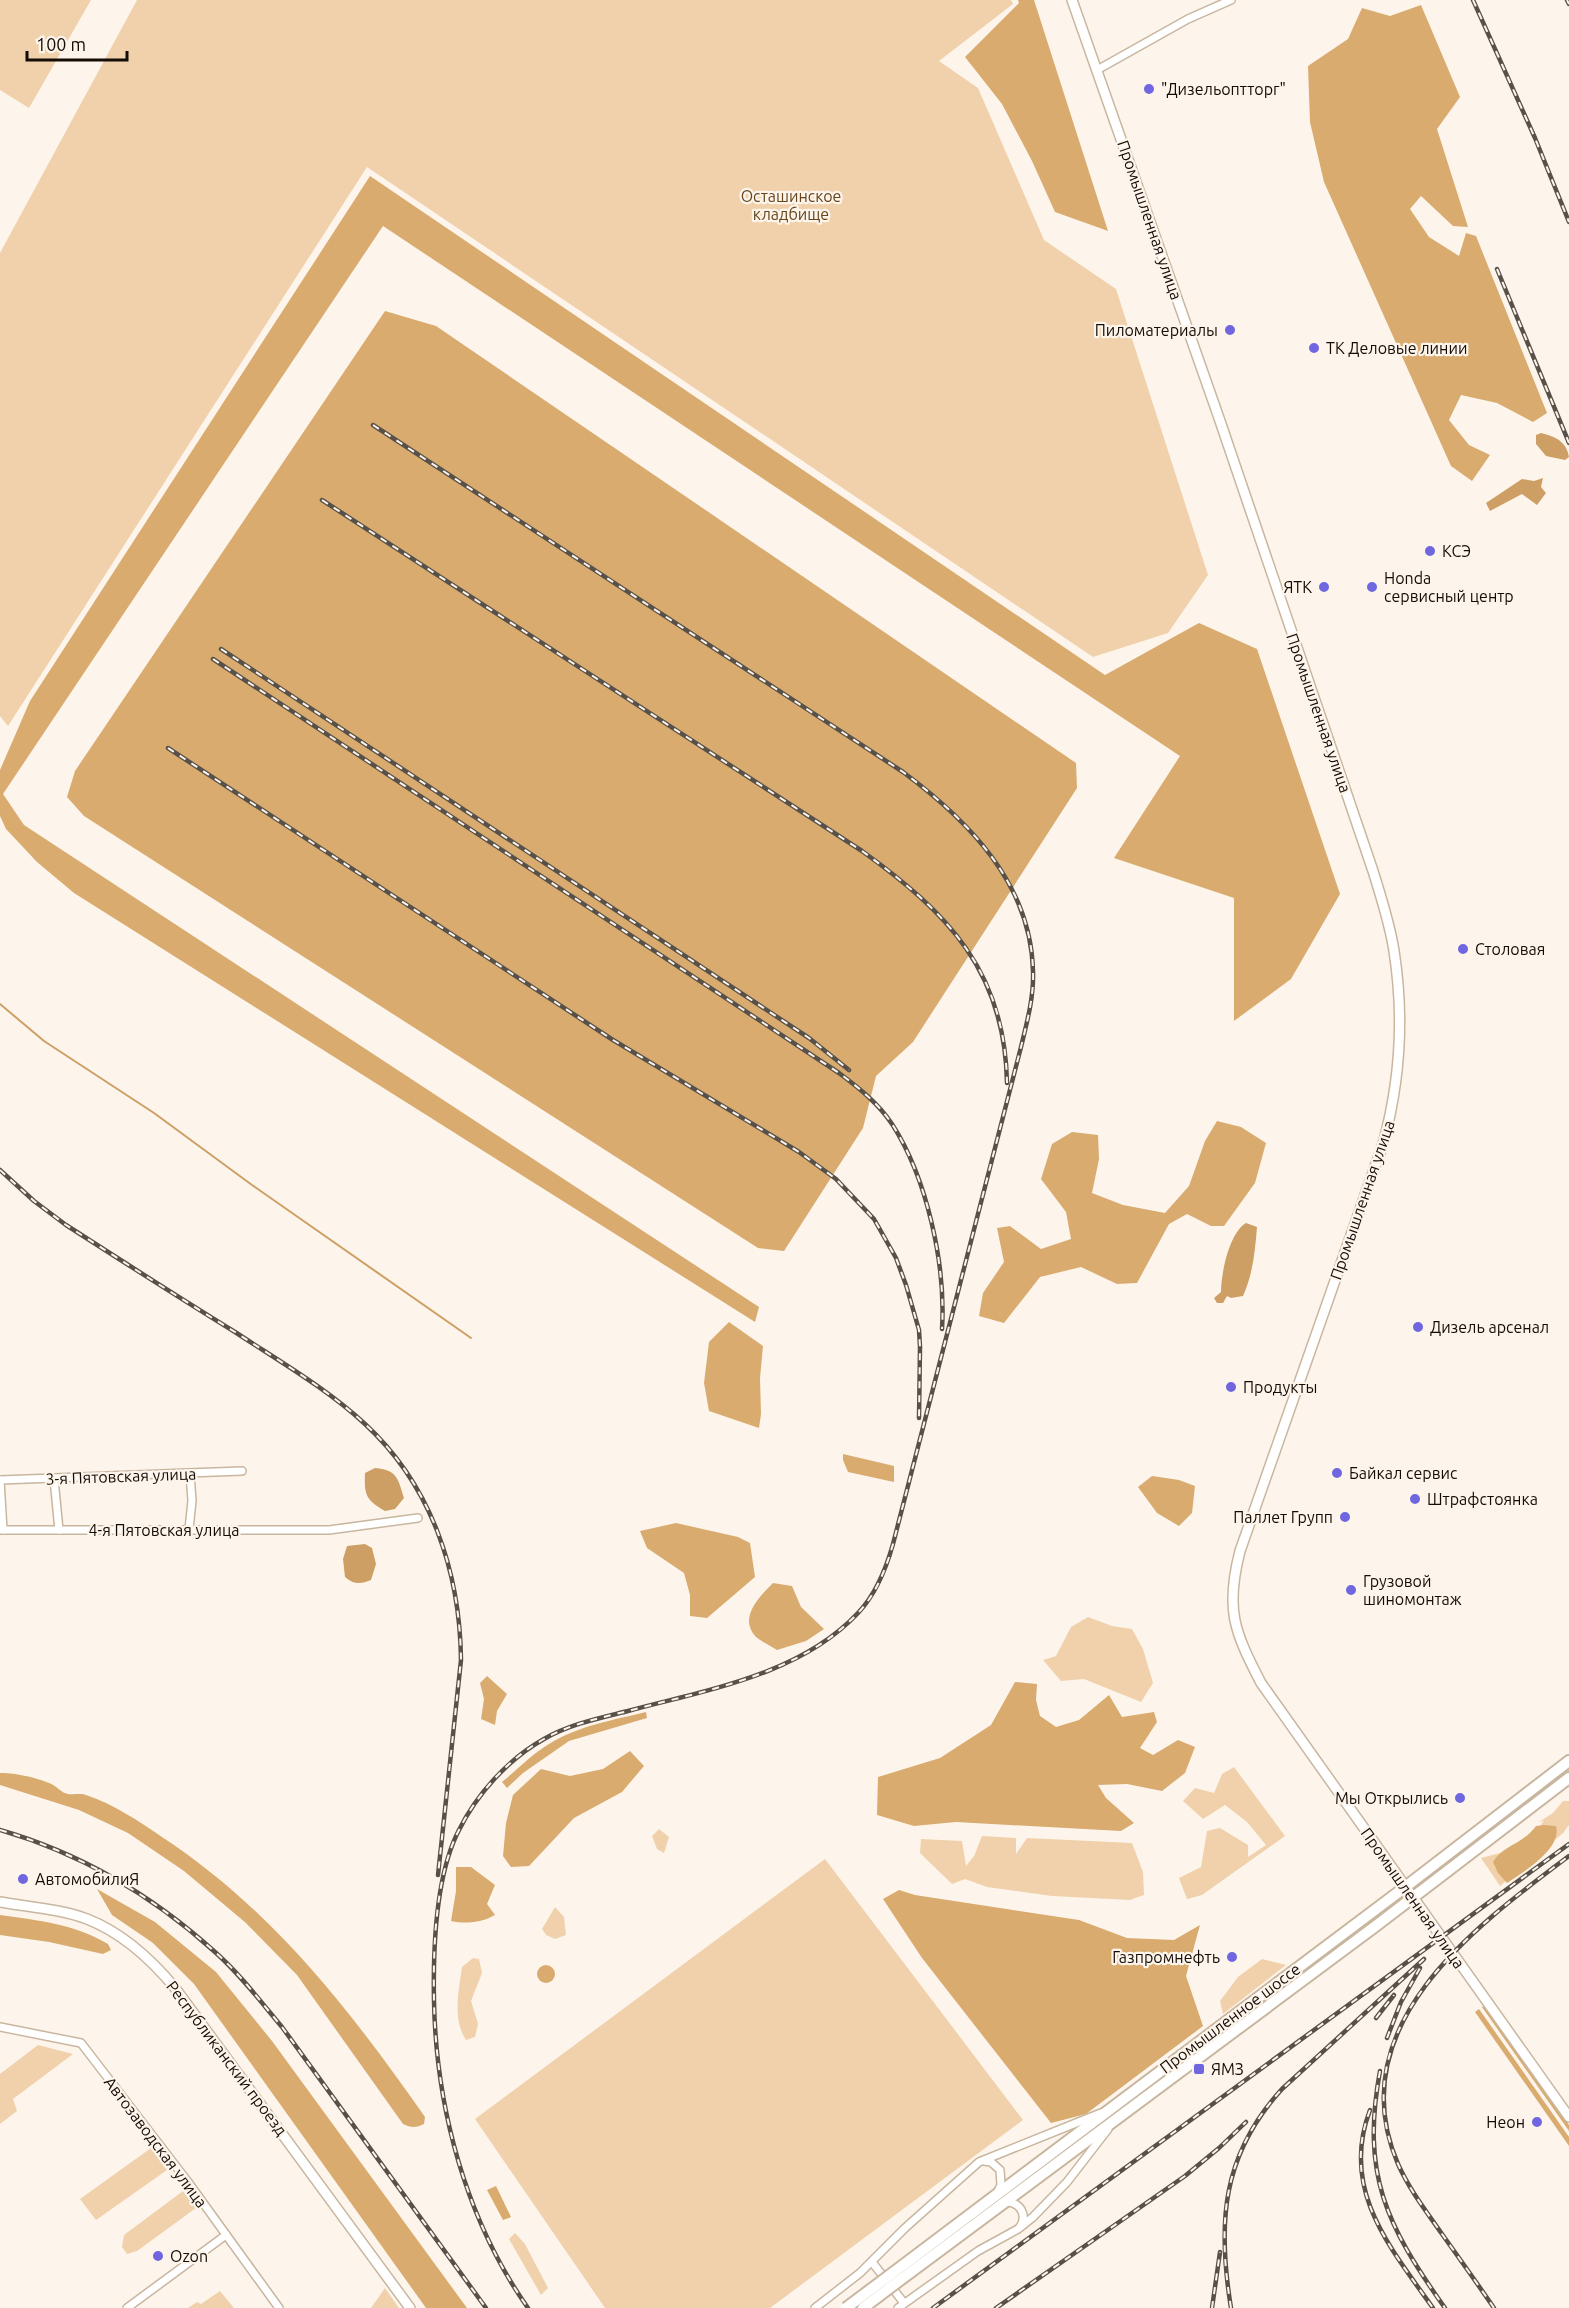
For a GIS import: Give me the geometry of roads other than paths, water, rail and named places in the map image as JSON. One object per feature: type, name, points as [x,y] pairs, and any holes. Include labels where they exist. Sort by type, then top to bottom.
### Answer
[{"type":"main road","name":"Промышленное шоссе","points":[[893,2279],[1000,2198],[1106,2111],[1569,1761]]},
{"type":"main road","name":"Промышленное шоссе","points":[[1000,2198],[1115,2121],[1569,1778]]},
{"type":"main road","points":[[846,2308],[893,2279]]},
{"type":"main road","points":[[863,2308],[893,2279]]},
{"type":"street","name":"Промышленная улица","points":[[1071,0],[1219,418],[1388,919],[1398,987],[1399,1058],[1383,1144],[1240,1551],[1233,1580],[1232,1607],[1235,1627],[1261,1683],[1569,2118]]},
{"type":"street","points":[[1097,70],[1188,19],[1231,0]]},
{"type":"street","name":"3-я Пятовская улица","points":[[0,1480],[242,1471]]},
{"type":"street","points":[[189,1529],[192,1501],[190,1473]]},
{"type":"street","points":[[54,1479],[59,1530]]},
{"type":"street","points":[[0,1480],[2,1530]]},
{"type":"street","name":"4-я Пятовская улица","points":[[2,1530],[328,1530],[418,1518]]},
{"type":"street","name":"Республиканский проезд","points":[[0,1902],[86,1918],[122,1937],[154,1963],[176,1988],[412,2308]]},
{"type":"street","name":"Автозаводская улица","points":[[0,2027],[81,2043],[279,2308]]},
{"type":"street","points":[[815,2308],[852,2280],[905,2228],[979,2162],[1106,2111]]},
{"type":"street","points":[[872,2262],[901,2306],[978,2251],[1018,2229],[1033,2217],[1066,2182],[1115,2121]]},
{"type":"street","points":[[979,2162],[991,2163],[1000,2170],[1000,2198],[1013,2202],[1023,2214],[1023,2222],[1018,2229]]},
{"type":"street","points":[[127,2308],[226,2235]]},
{"type":"waterway","points":[[0,1004],[44,1041],[154,1113],[252,1185],[471,1338]]},
{"type":"railway","points":[[1473,0],[1535,138],[1569,222]]},
{"type":"railway","points":[[1567,0],[1569,4]]},
{"type":"railway","points":[[1497,269],[1569,443]]},
{"type":"railway","points":[[373,425],[903,772],[927,791],[973,834],[992,857],[1008,883],[1021,910],[1030,939],[1033,971],[1028,1019],[893,1544],[884,1572],[870,1598],[858,1613],[835,1634],[809,1652],[780,1666],[720,1687],[585,1722],[544,1739],[518,1757],[495,1778],[466,1817],[451,1848],[440,1891],[434,1959],[436,2041],[441,2082],[458,2162],[472,2200],[487,2238],[528,2308]]},
{"type":"railway","points":[[322,500],[862,851],[893,874],[945,922],[966,948],[983,977],[996,1008],[1004,1043],[1007,1083]]},
{"type":"railway","points":[[221,649],[809,1038],[849,1070]]},
{"type":"railway","points":[[213,659],[839,1073],[868,1096],[892,1124],[915,1170],[924,1196],[932,1223],[941,1278],[942,1329]]},
{"type":"railway","points":[[168,748],[613,1040],[799,1152],[836,1179],[874,1219],[896,1258],[906,1285],[919,1330],[919,1418]]},
{"type":"railway","points":[[0,1170],[34,1201],[66,1225],[318,1387],[365,1424],[408,1474],[424,1502],[448,1562],[459,1627],[461,1660],[438,1875]]},
{"type":"railway","points":[[0,1830],[59,1851],[114,1879],[166,1913],[224,1961],[282,2027],[486,2308]]},
{"type":"railway","points":[[933,2308],[1569,1844]]},
{"type":"railway","points":[[1494,2308],[1418,2200],[1398,2164],[1385,2114],[1386,2068],[1401,2025],[1426,1985],[1458,1949],[1494,1915],[1569,1856]]},
{"type":"railway","points":[[1231,2308],[1227,2277],[1225,2218],[1236,2165],[1247,2139],[1262,2114],[1282,2089],[1424,1959]]},
{"type":"railway","points":[[1387,2038],[1401,2002],[1420,1968]]},
{"type":"railway","points":[[1376,2018],[1394,1995]]},
{"type":"railway","points":[[1380,2071],[1375,2107],[1374,2140],[1383,2197],[1393,2224],[1407,2250],[1445,2308]]},
{"type":"railway","points":[[1370,2110],[1362,2139],[1361,2166],[1365,2191],[1386,2239],[1433,2308]]},
{"type":"railway","points":[[996,2308],[1185,2176],[1246,2122]]},
{"type":"railway","points":[[1212,2308],[1220,2252]]},
{"type":"place","name":"\"Дизельоптторг\"","points":[[1149,89]]},
{"type":"place","name":"Пиломатериалы","points":[[1230,330]]},
{"type":"place","name":"ТК Деловые линии","points":[[1314,348]]},
{"type":"place","name":"КСЭ","points":[[1430,551]]},
{"type":"place","name":"ЯТК","points":[[1324,587]]},
{"type":"place","name":"Honda сервисный центр","points":[[1372,587]]},
{"type":"place","name":"Столовая","points":[[1463,949]]},
{"type":"place","name":"Дизель арсенал","points":[[1418,1327]]},
{"type":"place","name":"Продукты","points":[[1231,1387]]},
{"type":"place","name":"Байкал сервис","points":[[1337,1473]]},
{"type":"place","name":"Штрафстоянка","points":[[1415,1499]]},
{"type":"place","name":"Паллет Групп","points":[[1345,1517]]},
{"type":"place","name":"Грузовой шиномонтаж","points":[[1351,1590]]},
{"type":"place","name":"Мы Открылись","points":[[1460,1798]]},
{"type":"place","name":"АвтомобилиЯ","points":[[23,1879]]},
{"type":"place","name":"Газпромнефть","points":[[1232,1957]]},
{"type":"place","name":"ЯМЗ","points":[[1199,2069]]},
{"type":"place","name":"Неон","points":[[1537,2122]]},
{"type":"place","name":"Ozon","points":[[158,2256]]},
{"type":"park label","name":"Осташинское кладбище","points":[[791,205]]}]
